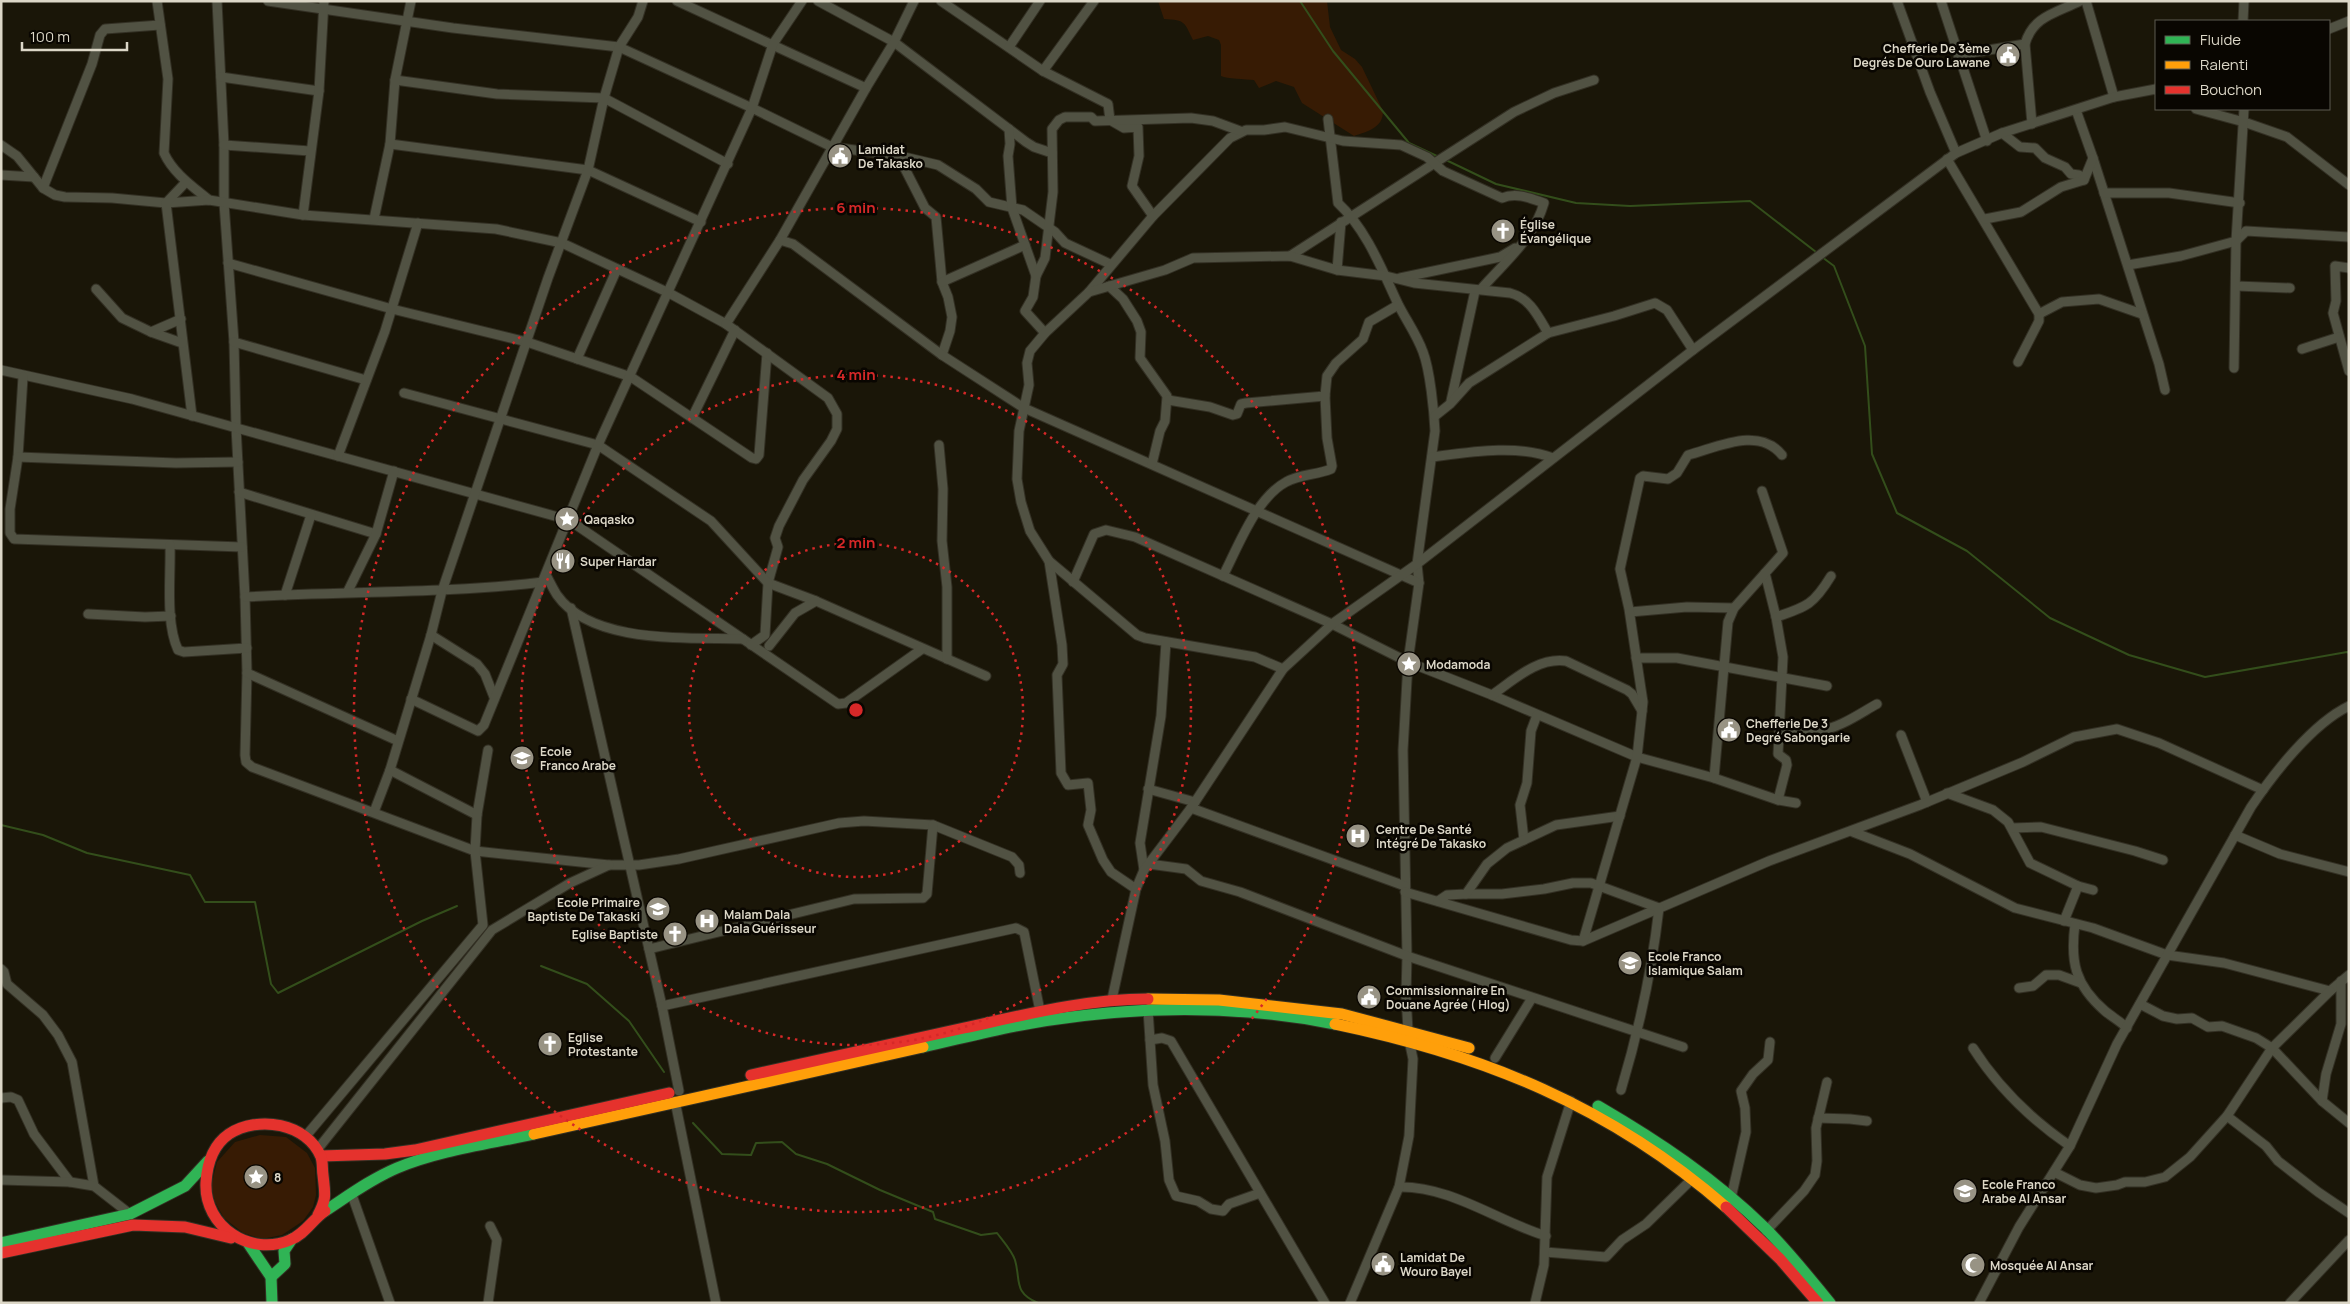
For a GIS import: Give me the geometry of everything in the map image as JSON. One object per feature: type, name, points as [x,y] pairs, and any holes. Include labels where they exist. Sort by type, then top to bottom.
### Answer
[{"type":"main road","points":[[318,1215],[388,1173],[416,1162],[677,1096],[1040,1011],[1094,1004],[1112,999],[1219,1000],[1342,1014],[1409,1035],[1495,1058],[1574,1093],[1628,1123],[1682,1159],[1731,1198],[1785,1249],[1830,1303]]},
{"type":"main road","points":[[319,1153],[384,1154],[415,1150],[1016,1026],[1098,1013],[1148,1010],[1234,1010],[1409,1035],[1571,1101],[1641,1143],[1691,1180],[1779,1258],[1818,1303]]},
{"type":"main road","points":[[1,1243],[130,1214],[185,1186],[209,1160],[217,1146],[230,1134],[245,1126],[261,1123],[284,1126],[305,1137],[319,1153],[326,1194],[318,1215],[307,1229],[292,1240],[284,1251],[285,1264],[271,1277]]},
{"type":"main road","points":[[209,1160],[204,1184],[208,1208],[222,1228],[245,1242],[271,1277],[272,1303]]},
{"type":"main road","points":[[1,1253],[133,1226],[185,1227],[262,1245],[292,1240]]},
{"type":"street","points":[[157,1],[168,79],[164,152],[169,163],[186,182],[209,200]]},
{"type":"street","points":[[217,1],[224,145],[224,203],[234,342],[236,428],[245,597],[247,673],[244,743],[246,762],[252,768],[476,851],[609,865],[630,865],[679,859],[839,822],[864,821],[933,825],[1012,857],[1018,865],[1020,873]]},
{"type":"street","points":[[268,1],[323,5],[407,22],[619,47],[832,147],[900,156],[938,165],[976,189],[989,202],[1023,210],[1065,243],[1110,264]]},
{"type":"street","points":[[374,220],[390,144],[395,80],[411,1]]},
{"type":"street","points":[[374,812],[390,770],[431,635],[442,591],[588,170],[604,98],[619,47],[638,17],[643,1]]},
{"type":"street","points":[[676,1],[866,88]]},
{"type":"street","points":[[411,699],[478,731],[484,725],[598,445],[631,377],[752,108],[773,44],[802,1]]},
{"type":"street","points":[[818,1],[894,42],[1034,147],[1052,153]]},
{"type":"street","points":[[726,324],[780,240],[894,42],[914,1]]},
{"type":"street","points":[[941,1],[1043,70],[1108,104],[1110,120]]},
{"type":"street","points":[[1009,47],[1040,1]]},
{"type":"street","points":[[1043,70],[1094,1]]},
{"type":"street","points":[[1897,1],[1930,92],[1956,153]]},
{"type":"street","points":[[1941,1],[1987,141]]},
{"type":"street","points":[[2032,124],[2025,44],[2031,28],[2049,14],[2080,1]]},
{"type":"street","points":[[2086,1],[2114,97]]},
{"type":"street","points":[[2242,20],[2244,1]]},
{"type":"street","points":[[302,215],[319,91],[323,5]]},
{"type":"street","points":[[2330,29],[2349,21]]},
{"type":"street","points":[[43,188],[92,64],[100,36],[105,29],[160,25]]},
{"type":"street","points":[[1958,55],[2025,44]]},
{"type":"street","points":[[221,77],[319,91]]},
{"type":"street","points":[[395,80],[497,94],[604,98],[728,164]]},
{"type":"street","points":[[1290,256],[1514,112],[1554,93],[1594,80]]},
{"type":"street","points":[[1112,999],[1136,889],[1147,867],[1194,805],[1283,669],[1332,624],[1399,574],[1416,564],[1693,350],[1956,153],[2002,133],[2114,97],[2155,89]]},
{"type":"street","points":[[2143,93],[2155,97]]},
{"type":"street","points":[[2076,110],[2128,265],[2159,364],[2165,390]]},
{"type":"street","points":[[2200,110],[2244,122],[2287,137],[2349,185]]},
{"type":"street","points":[[2234,368],[2236,241],[2240,203],[2244,110]]},
{"type":"street","points":[[1045,333],[1025,311],[1033,297],[1036,276],[1045,258],[1052,192],[1052,129],[1059,120],[1065,117],[1091,117],[1094,121],[1190,118],[1213,121],[1240,131],[1285,127],[1343,141],[1401,145],[1427,157],[1443,171],[1502,198],[1508,195],[1523,196],[1544,203],[1542,211],[1525,242],[1478,290],[1450,404]]},
{"type":"street","points":[[1328,118],[1338,203],[1352,216],[1390,278],[1398,304],[1424,352],[1436,431],[1416,564],[1419,583],[1408,662],[1403,750],[1406,996],[1413,1059],[1409,1136],[1399,1187],[1350,1303]]},
{"type":"street","points":[[1110,120],[1124,128],[1138,127],[1139,156],[1132,186],[1153,216]]},
{"type":"street","points":[[1009,129],[1010,144],[1008,156],[1012,208],[1036,276]]},
{"type":"street","points":[[1240,131],[1230,138],[1153,216],[1110,264],[1089,292],[1045,333],[1030,351],[1027,363],[1029,385],[1019,440],[1017,479],[1021,502],[1030,531],[1049,561],[1137,634],[1166,642],[1255,657],[1283,669]]},
{"type":"street","points":[[2002,133],[2020,147],[2035,148],[2045,158],[2065,167],[2071,174],[2079,175],[2084,180]]},
{"type":"street","points":[[390,144],[588,170],[701,222]]},
{"type":"street","points":[[1,145],[17,156],[43,188],[55,195],[65,197],[112,198],[166,203],[209,200],[302,215],[496,229],[562,243],[669,293],[735,330],[828,398],[834,406],[838,421],[832,442],[804,480],[775,538],[778,547],[768,583],[765,635],[776,662]]},
{"type":"street","points":[[224,145],[310,150]]},
{"type":"street","points":[[900,156],[925,208],[936,217],[942,282],[948,297],[952,317],[950,331],[942,355]]},
{"type":"street","points":[[2084,180],[2093,158]]},
{"type":"street","points":[[1947,159],[2039,314],[2039,321],[2018,362]]},
{"type":"street","points":[[1,175],[34,177]]},
{"type":"street","points":[[1984,219],[2022,212],[2061,187],[2084,180]]},
{"type":"street","points":[[166,203],[186,182]]},
{"type":"street","points":[[2104,193],[2169,193],[2240,203]]},
{"type":"street","points":[[166,203],[192,416]]},
{"type":"street","points":[[1337,270],[1341,222]]},
{"type":"street","points":[[338,456],[392,309],[418,223]]},
{"type":"street","points":[[2128,265],[2181,256],[2236,241],[2246,231],[2349,236]]},
{"type":"street","points":[[780,240],[792,244],[942,355],[1024,408],[1419,583]]},
{"type":"street","points":[[1390,278],[1500,257],[1525,242]]},
{"type":"street","points":[[942,282],[1025,245]]},
{"type":"street","points":[[1089,292],[1165,270],[1193,258],[1290,256],[1337,270],[1510,293],[1524,298],[1535,311],[1548,334]]},
{"type":"street","points":[[228,263],[392,309],[527,342],[631,377],[756,459],[760,455],[767,354]]},
{"type":"street","points":[[2349,268],[2335,266],[2336,301],[2333,313],[2349,371]]},
{"type":"street","points":[[577,359],[617,269]]},
{"type":"street","points":[[1109,286],[1123,299],[1137,321],[1141,332],[1140,358],[1164,389],[1168,400],[1165,422],[1160,431],[1152,464]]},
{"type":"street","points":[[2236,286],[2290,288]]},
{"type":"street","points":[[96,289],[122,318],[150,332],[182,343]]},
{"type":"street","points":[[2039,314],[2062,302],[2099,299],[2142,314]]},
{"type":"street","points":[[1435,416],[1450,404],[1468,383],[1548,334],[1655,303],[1667,310],[1693,350]]},
{"type":"street","points":[[1223,576],[1257,511],[1284,483],[1331,469],[1325,396],[1327,376],[1336,363],[1363,338],[1370,322],[1398,304]]},
{"type":"street","points":[[150,332],[181,319]]},
{"type":"street","points":[[692,418],[735,330]]},
{"type":"street","points":[[2302,349],[2339,338]]},
{"type":"street","points":[[234,342],[366,380]]},
{"type":"street","points":[[1,370],[23,377],[132,399],[569,520],[842,705],[922,649]]},
{"type":"street","points":[[23,377],[18,457],[10,509],[10,533],[14,540],[242,547]]},
{"type":"street","points":[[404,394],[598,445],[711,521],[768,583],[816,601],[986,676]]},
{"type":"street","points":[[1168,400],[1210,407],[1233,415],[1237,414],[1241,404],[1325,396]]},
{"type":"street","points":[[1583,941],[1637,757],[1642,711],[1641,689],[1630,612],[1620,569],[1640,478],[1643,476],[1668,480],[1676,473],[1688,455],[1741,440],[1758,440],[1771,443],[1782,455]]},
{"type":"street","points":[[939,445],[948,659]]},
{"type":"street","points":[[1432,457],[1499,451],[1539,453],[1553,458]]},
{"type":"street","points":[[18,457],[152,460],[176,463],[238,462]]},
{"type":"street","points":[[348,591],[376,534],[394,471]]},
{"type":"street","points":[[1714,778],[1728,622],[1734,608],[1781,556],[1784,550],[1768,514],[1762,491]]},
{"type":"street","points":[[239,492],[376,534]]},
{"type":"street","points":[[285,594],[312,515]]},
{"type":"street","points":[[1073,582],[1090,541],[1098,532],[1106,530],[1135,537],[1332,624],[1408,662],[1492,694],[1637,757],[1714,778],[1778,800],[1796,803]]},
{"type":"street","points":[[170,545],[171,616],[174,640],[178,650],[184,652],[246,648]]},
{"type":"street","points":[[1049,561],[1062,645],[1063,664],[1057,675],[1061,773],[1068,785],[1088,783],[1090,810],[1088,825],[1103,860],[1111,872],[1136,889]]},
{"type":"street","points":[[1765,573],[1776,617],[1783,657],[1778,754],[1786,760],[1786,765],[1778,800]]},
{"type":"street","points":[[1776,617],[1804,608],[1819,595],[1831,576]]},
{"type":"street","points":[[245,597],[348,591],[442,591],[544,578]]},
{"type":"street","points":[[544,578],[558,596],[571,608],[597,624],[636,635],[652,637],[743,639]]},
{"type":"street","points":[[769,646],[795,613],[816,601]]},
{"type":"street","points":[[1630,612],[1687,607],[1734,608]]},
{"type":"street","points":[[571,608],[662,1006],[716,1303]]},
{"type":"street","points":[[88,614],[145,617],[171,616]]},
{"type":"street","points":[[431,635],[477,664],[485,674],[494,697]]},
{"type":"street","points":[[751,645],[765,635]]},
{"type":"street","points":[[1147,867],[1140,843],[1161,716],[1166,642]]},
{"type":"street","points":[[1636,658],[1677,658],[1827,686]]},
{"type":"street","points":[[1492,694],[1538,665],[1557,660],[1566,660],[1632,694],[1642,711]]},
{"type":"street","points":[[247,673],[398,740]]},
{"type":"street","points":[[1632,694],[1641,689]]},
{"type":"street","points":[[1780,728],[1798,727],[1821,730],[1844,722],[1878,704]]},
{"type":"street","points":[[1979,1303],[2019,1226],[2070,1146],[2127,1028],[2235,835],[2263,790],[2320,724],[2332,714],[2349,706]]},
{"type":"street","points":[[1524,840],[1520,805],[1527,783],[1531,731],[1537,715]]},
{"type":"street","points":[[1148,789],[1194,805],[1438,901],[1571,940],[1583,941],[1769,861],[1853,832],[1927,802],[2023,762],[2074,737],[2117,729],[2159,744],[2263,790]]},
{"type":"street","points":[[1901,735],[1927,802]]},
{"type":"street","points":[[305,1137],[483,925],[476,851],[476,815],[488,750]]},
{"type":"street","points":[[390,770],[476,815]]},
{"type":"street","points":[[1947,793],[1993,810],[2008,822],[2030,864],[2078,886],[2092,890]]},
{"type":"street","points":[[1466,894],[1487,864],[1508,848],[1556,825],[1620,816]]},
{"type":"street","points":[[649,949],[854,899],[922,898],[927,894],[933,825]]},
{"type":"street","points":[[2012,828],[2041,827],[2135,850],[2163,860]]},
{"type":"street","points":[[1853,832],[1910,854],[2015,908],[2075,924],[2167,955],[2224,962],[2330,991]]},
{"type":"street","points":[[2235,835],[2280,854],[2349,872]]},
{"type":"street","points":[[319,1153],[492,930],[570,883],[609,865]]},
{"type":"street","points":[[1147,867],[1186,868],[1201,881],[1240,892],[1407,956],[1683,1047]]},
{"type":"street","points":[[1438,901],[1447,895],[1502,894],[1573,883],[1600,885],[1659,908]]},
{"type":"street","points":[[2064,921],[2078,886]]},
{"type":"street","points":[[1621,1090],[1638,1033],[1653,961],[1659,908]]},
{"type":"street","points":[[2075,924],[2073,941],[2074,960],[2084,990],[2127,1028]]},
{"type":"street","points":[[662,1006],[1016,928],[1024,932],[1040,1011]]},
{"type":"street","points":[[1,969],[4,972],[7,984],[44,1015],[58,1035],[72,1062],[94,1186]]},
{"type":"street","points":[[2019,988],[2032,986],[2046,975],[2059,975],[2081,983]]},
{"type":"street","points":[[2054,1172],[2080,1185],[2096,1188],[2125,1182],[2145,1182],[2165,1177],[2190,1157],[2227,1116],[2272,1048],[2345,978]]},
{"type":"street","points":[[2345,978],[2349,992]]},
{"type":"street","points":[[2322,1101],[2326,1074],[2341,1024],[2345,978]]},
{"type":"street","points":[[1495,1058],[1532,998]]},
{"type":"street","points":[[2140,1004],[2176,1019],[2192,1018],[2208,1027],[2222,1026],[2256,1038],[2272,1048],[2322,1101],[2349,1123]]},
{"type":"street","points":[[1148,1010],[1153,1085],[1165,1141],[1170,1185],[1176,1196],[1198,1200],[1211,1209],[1223,1212],[1229,1204],[1260,1193]]},
{"type":"street","points":[[1150,1040],[1162,1038],[1172,1041],[1326,1303]]},
{"type":"street","points":[[1731,1198],[1746,1132],[1745,1108],[1741,1092],[1753,1074],[1768,1060],[1770,1042]]},
{"type":"street","points":[[1973,1048],[1988,1073],[2044,1128],[2070,1146]]},
{"type":"street","points":[[1766,1231],[1804,1190],[1815,1175],[1818,1118],[1827,1082]]},
{"type":"street","points":[[1,1098],[18,1100],[34,1134],[70,1182]]},
{"type":"street","points":[[1535,1303],[1541,1282],[1545,1252],[1547,1177],[1556,1142],[1571,1101]]},
{"type":"street","points":[[2227,1116],[2266,1146],[2278,1161],[2349,1213]]},
{"type":"street","points":[[1818,1118],[1850,1118],[1867,1121]]},
{"type":"street","points":[[1,1180],[70,1182],[94,1186],[130,1214]]},
{"type":"street","points":[[1545,1252],[1606,1257],[1622,1240],[1646,1224],[1691,1180]]},
{"type":"street","points":[[1399,1187],[1453,1196],[1526,1230],[1546,1236]]},
{"type":"street","points":[[352,1195],[390,1303]]},
{"type":"street","points":[[488,1303],[497,1240],[490,1226]]},
{"type":"street","points":[[2290,1303],[2349,1240]]},
{"type":"shaded area","points":[[1158,1],[1327,1],[1330,27],[1341,50],[1355,59],[1362,67],[1383,111],[1378,125],[1354,136],[1302,103],[1294,87],[1276,81],[1259,88],[1254,80],[1221,76],[1221,45],[1219,40],[1208,36],[1193,40],[1183,23],[1177,20],[1164,19]]},
{"type":"shaded area","points":[[260,1135],[286,1137],[307,1153],[315,1168],[316,1195],[313,1207],[303,1221],[282,1235],[262,1239],[243,1233],[224,1218],[215,1202],[211,1186],[217,1162],[235,1142]]},
{"type":"waterway","points":[[1300,1],[1333,51],[1409,143],[1439,157]]},
{"type":"waterway","points":[[1446,160],[1496,184],[1576,203],[1630,206],[1750,201],[1816,252]]},
{"type":"waterway","points":[[1822,257],[1834,266],[1865,346],[1872,454],[1897,513],[1967,551],[2050,618],[2129,655],[2205,677],[2349,653]]},
{"type":"waterway","points":[[1,825],[43,835],[87,853],[190,875],[205,902],[255,902],[271,984],[278,993],[422,921],[457,906]]},
{"type":"waterway","points":[[541,966],[587,984],[629,1021],[664,1072]]},
{"type":"waterway","points":[[693,1123],[722,1154],[751,1155],[756,1143],[782,1142],[796,1154],[827,1164],[880,1190],[933,1212],[935,1219],[981,1235],[997,1233],[1014,1257],[1021,1290],[1030,1299],[1038,1303]]},
{"type":"traffic: fast","points":[[923,1047],[980,1033],[1055,1019],[1135,1011],[1215,1010],[1295,1017],[1335,1024]]},
{"type":"traffic: fast","points":[[1598,1106],[1664,1147],[1726,1193],[1774,1237],[1830,1303]]},
{"type":"traffic: fast","points":[[325,1211],[378,1177],[413,1162],[447,1152],[534,1134]]},
{"type":"traffic: fast","points":[[1,1243],[130,1214],[185,1186],[208,1161]]},
{"type":"traffic: fast","points":[[271,1277],[285,1264],[284,1251],[292,1239]]},
{"type":"traffic: fast","points":[[248,1243],[271,1277],[272,1303]]},
{"type":"traffic: slow","points":[[1148,999],[1219,1000],[1342,1014],[1469,1048]]},
{"type":"traffic: slow","points":[[1335,1024],[1443,1051],[1543,1089],[1591,1113],[1637,1140],[1682,1171],[1726,1207]]},
{"type":"traffic: slow","points":[[534,1134],[923,1047]]},
{"type":"traffic: jam","points":[[751,1075],[1055,1009],[1102,1002],[1148,999]]},
{"type":"traffic: jam","points":[[321,1156],[385,1154],[415,1150],[669,1093]]},
{"type":"traffic: jam","points":[[318,1215],[325,1196],[322,1162],[314,1145],[305,1136],[281,1126],[254,1125],[241,1128],[229,1134],[219,1144],[212,1156],[208,1169],[206,1183],[207,1199],[221,1225],[233,1234],[246,1241],[260,1244],[275,1244],[295,1237],[325,1211]]},
{"type":"traffic: jam","points":[[1726,1207],[1780,1259],[1818,1303]]},
{"type":"traffic: jam","points":[[1,1253],[133,1225],[185,1227],[231,1238]]},
{"type":"place","name":"Chefferie De 3ème Degrés De Ouro Lawane","points":[[2008,55]]},
{"type":"place","name":"Lamidat De Takasko","points":[[840,156]]},
{"type":"place","name":"Église Évangélique","points":[[1503,231]]},
{"type":"place","name":"Qaqasko","points":[[567,519]]},
{"type":"place","name":"Super Hardar","points":[[563,561]]},
{"type":"place","name":"Modamoda","points":[[1409,664]]},
{"type":"place","name":"Chefferie De 3 Degré Sabongarie","points":[[1729,730]]},
{"type":"place","name":"Ecole Franco Arabe","points":[[522,758]]},
{"type":"place","name":"Centre De Santé Intégré De Takasko","points":[[1358,836]]},
{"type":"place","name":"Ecole Primaire Baptiste De Takaski","points":[[658,909]]},
{"type":"place","name":"Malam Dala Dala Guérisseur","points":[[707,921]]},
{"type":"place","name":"Eglise Baptiste","points":[[675,934]]},
{"type":"place","name":"Ecole Franco Islamique Salam","points":[[1630,963]]},
{"type":"place","name":"Commissionnaire En Douane Agrée ( Hlog)","points":[[1369,997]]},
{"type":"place","name":"Eglise Protestante","points":[[550,1044]]},
{"type":"place","name":"8","points":[[256,1177]]},
{"type":"place","name":"Ecole Franco Arabe Al Ansar","points":[[1965,1191]]},
{"type":"place","name":"Lamidat De Wouro Bayel","points":[[1383,1264]]},
{"type":"place","name":"Mosquée Al Ansar","points":[[1973,1265]]}]
